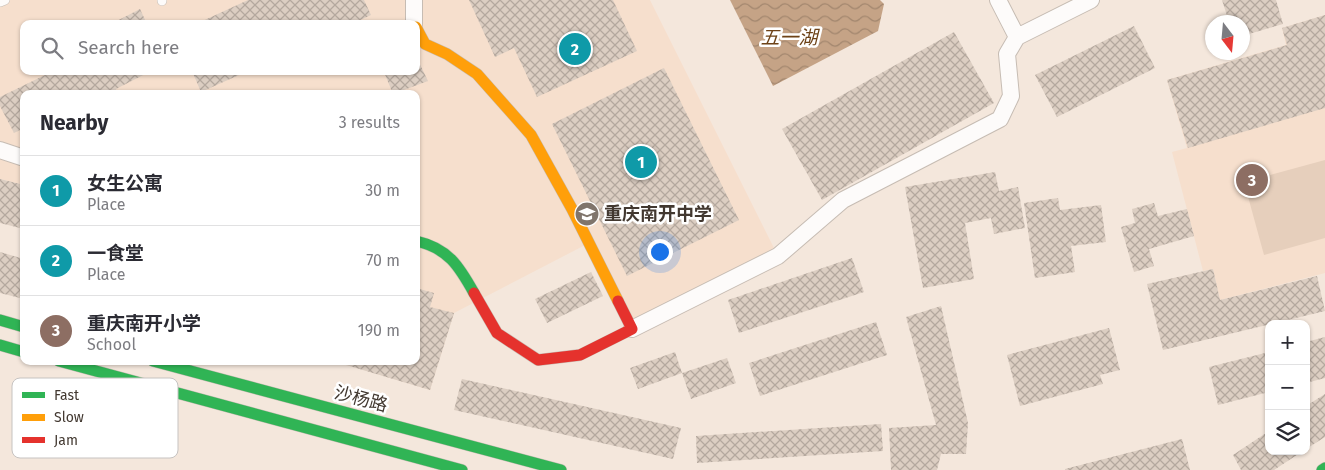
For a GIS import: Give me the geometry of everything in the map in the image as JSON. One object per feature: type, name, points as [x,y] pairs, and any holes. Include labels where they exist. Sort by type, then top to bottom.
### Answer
[{"type":"main road","points":[[420,35],[425,44],[446,54],[477,74],[518,118],[531,135],[576,217],[632,329],[580,355],[538,360],[498,333],[458,264],[430,244],[420,242]]},
{"type":"main road","points":[[0,320],[20,326]]},
{"type":"main road","points":[[0,345],[20,351]]},
{"type":"main road","points":[[74,365],[122,378]]},
{"type":"main road","name":"沙杨路","points":[[168,365],[561,470]]},
{"type":"main road","points":[[178,393],[462,470]]},
{"type":"street","points":[[414,0],[414,20]]},
{"type":"street","points":[[998,0],[1017,37]]},
{"type":"street","points":[[632,329],[778,256],[843,200],[1000,119],[1011,96],[1006,54],[1017,37],[1091,0]]},
{"type":"street","points":[[0,150],[20,157]]},
{"type":"lane","points":[[0,2],[4,0]]},
{"type":"shaded area","name":"重庆南开中学","points":[[0,0],[650,0],[778,256],[632,329],[589,243],[454,313],[430,390],[347,365],[420,365],[420,90],[20,90],[20,184],[0,179]]},
{"type":"shaded area","points":[[1325,15],[1325,273],[1220,300],[1213,269],[1203,271],[1172,152],[1187,148],[1167,80],[1235,60],[1250,60],[1250,56],[1286,45],[1282,28]]},
{"type":"shaded area","points":[[1325,160],[1325,238],[1264,255],[1244,182]]},
{"type":"water","name":"五一湖","points":[[730,0],[880,0],[884,4],[878,31],[773,86]]},
{"type":"building","points":[[248,0],[364,0],[371,15],[360,20],[205,20]]},
{"type":"building","points":[[469,0],[613,0],[637,51],[537,97],[514,48],[495,57]]},
{"type":"building","points":[[1222,0],[1276,0],[1283,24],[1250,34],[1250,15],[1227,15]]},
{"type":"building","points":[[140,9],[145,20],[119,20]]},
{"type":"building","points":[[1325,15],[1325,108],[1188,148],[1167,80],[1236,60],[1250,60],[1250,56],[1287,45],[1282,28]]},
{"type":"building","points":[[1134,26],[1155,68],[1057,117],[1035,75]]},
{"type":"building","points":[[954,32],[994,103],[822,200],[782,129]]},
{"type":"building","points":[[420,64],[428,81],[404,90],[391,90],[385,75],[420,75]]},
{"type":"building","points":[[664,68],[739,220],[627,276],[552,124]]},
{"type":"building","points":[[45,75],[143,75],[116,90],[20,90],[20,130],[14,133],[0,106],[0,97]]},
{"type":"building","points":[[194,75],[239,75],[205,90],[200,90]]},
{"type":"building","points":[[995,172],[999,191],[1018,187],[1025,228],[994,234],[991,218],[965,223],[974,279],[923,288],[905,187]]},
{"type":"building","points":[[0,179],[20,184],[20,228],[0,223]]},
{"type":"building","points":[[1058,198],[1060,210],[1101,205],[1106,242],[1071,246],[1075,272],[1035,278],[1024,203]]},
{"type":"building","points":[[1154,203],[1158,216],[1187,209],[1194,236],[1149,249],[1154,266],[1134,272],[1121,227],[1135,223],[1132,209]]},
{"type":"building","points":[[0,252],[20,258],[20,298],[0,293]]},
{"type":"building","points":[[852,258],[864,292],[739,333],[728,300]]},
{"type":"building","points":[[1213,269],[1220,300],[1317,276],[1325,311],[1288,320],[1265,320],[1265,325],[1163,350],[1147,284]]},
{"type":"building","points":[[591,272],[603,296],[547,323],[535,299]]},
{"type":"building","points":[[420,289],[434,293],[430,307],[454,313],[430,390],[346,365],[420,365]]},
{"type":"building","points":[[941,306],[968,423],[966,454],[941,454],[937,470],[891,470],[889,428],[936,425],[906,317]]},
{"type":"building","points":[[876,322],[887,355],[760,396],[749,363]]},
{"type":"building","points":[[1109,328],[1120,370],[1100,375],[1103,384],[1020,406],[1007,355]]},
{"type":"building","points":[[1325,337],[1325,378],[1310,382],[1310,365],[1310,341]]},
{"type":"building","points":[[675,352],[682,373],[638,389],[630,368]]},
{"type":"building","points":[[1265,353],[1265,393],[1218,405],[1209,367]]},
{"type":"building","points":[[727,358],[736,383],[691,399],[682,373]]},
{"type":"building","points":[[462,379],[681,428],[673,459],[454,410]]},
{"type":"building","points":[[1325,394],[1325,437],[1310,446],[1310,410],[1310,403]]},
{"type":"building","points":[[881,424],[883,451],[697,463],[696,436]]},
{"type":"building","points":[[1265,434],[1265,455],[1297,455],[1274,470],[1241,470],[1233,455]]},
{"type":"building","points":[[1182,439],[1190,470],[1065,470],[1065,469]]},
{"type":"traffic: fast","points":[[420,242],[444,253],[463,274],[474,293]]},
{"type":"traffic: fast","points":[[0,320],[20,326]]},
{"type":"traffic: fast","points":[[0,345],[20,351]]},
{"type":"traffic: fast","points":[[74,365],[122,378]]},
{"type":"traffic: fast","points":[[168,365],[561,470]]},
{"type":"traffic: fast","points":[[178,393],[462,470]]},
{"type":"traffic: slow","points":[[420,35],[425,44],[447,54],[477,74],[531,135],[572,209],[618,301]]},
{"type":"traffic: jam","points":[[474,293],[497,333],[538,360],[580,355],[632,329],[618,301]]},
{"type":"place","name":"一食堂","points":[[575,49]]},
{"type":"place","name":"女生公寓","points":[[641,162]]},
{"type":"place","name":"重庆南开小学","points":[[1252,180]]},
{"type":"place","name":"重庆南开中学","points":[[587,214]]}]
